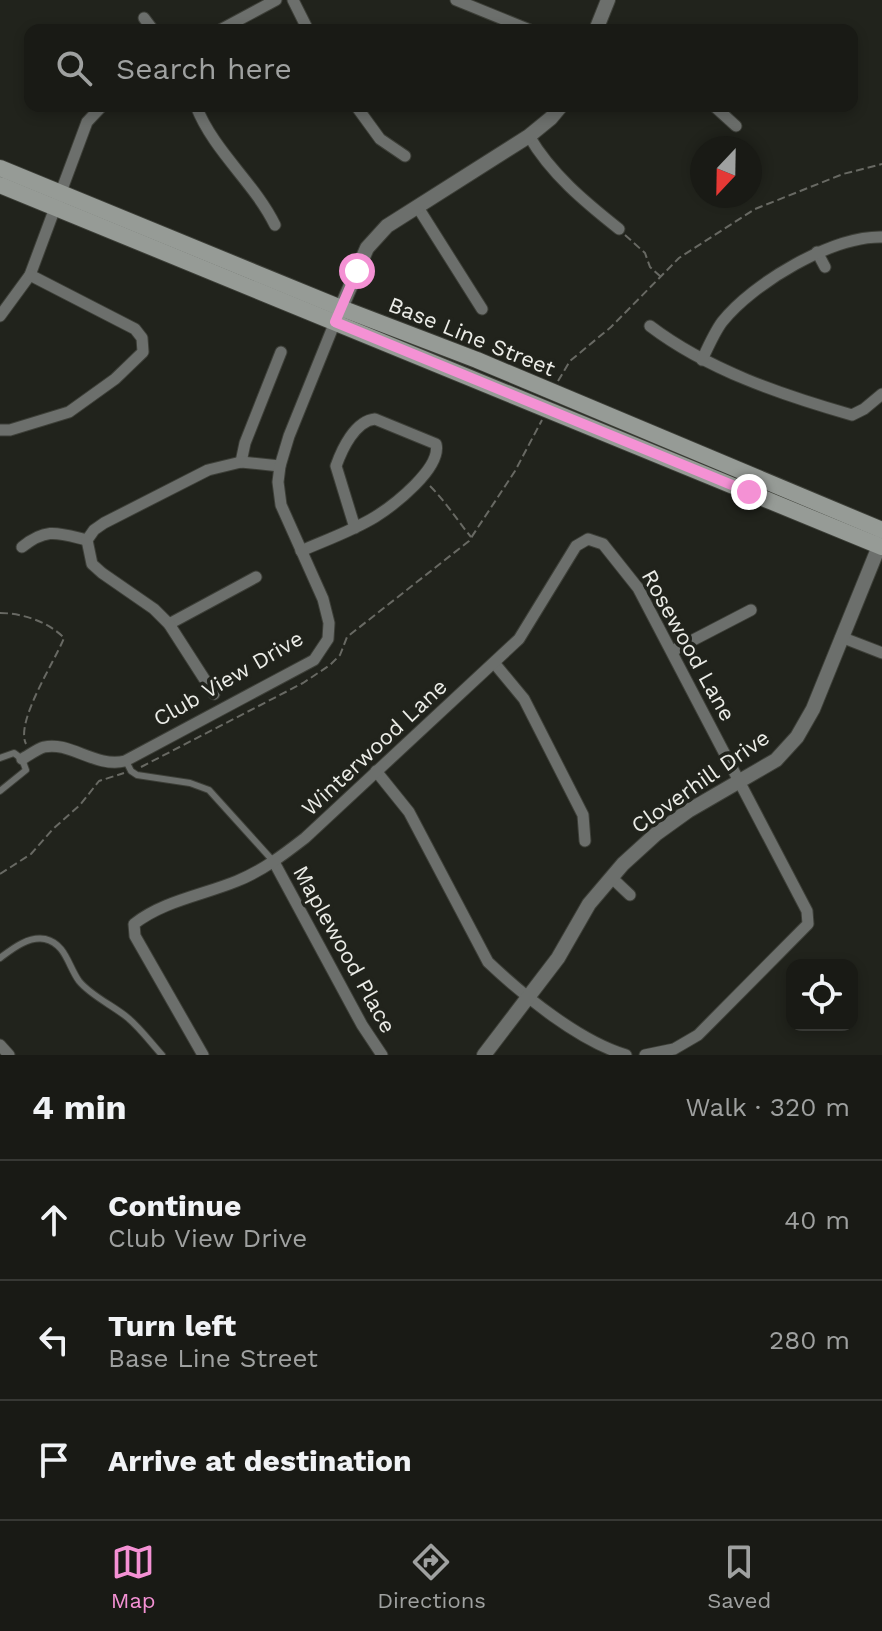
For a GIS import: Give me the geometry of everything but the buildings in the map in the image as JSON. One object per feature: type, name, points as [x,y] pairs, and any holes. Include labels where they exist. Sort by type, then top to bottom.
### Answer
[{"type":"main road","name":"Base Line Street","points":[[0,168],[59,201],[338,315],[477,360],[881,540]]},
{"type":"main road","name":"Base Line Street","points":[[0,185],[59,201]]},
{"type":"street","points":[[231,24],[276,0]]},
{"type":"street","points":[[293,0],[305,24]]},
{"type":"street","points":[[456,0],[515,24]]},
{"type":"street","points":[[598,24],[608,0]]},
{"type":"street","points":[[144,18],[148,24]]},
{"type":"street","points":[[0,316],[30,275],[87,122],[96,112]]},
{"type":"street","points":[[199,112],[209,134],[264,202],[275,225]]},
{"type":"street","points":[[360,112],[380,139],[405,156]]},
{"type":"street","name":"Club View Drive","points":[[126,760],[314,660],[322,651],[328,639],[329,623],[323,599],[281,505],[280,466],[367,248],[387,226],[529,136],[556,112]]},
{"type":"street","points":[[721,112],[736,126]]},
{"type":"street","points":[[529,136],[539,154],[564,182],[619,229]]},
{"type":"street","points":[[417,206],[482,309]]},
{"type":"street","points":[[702,360],[721,323],[739,304],[817,252],[855,239],[882,237]]},
{"type":"street","points":[[817,252],[825,267]]},
{"type":"street","points":[[0,430],[10,430],[69,412],[115,379],[143,352],[142,338],[135,329],[30,275]]},
{"type":"street","points":[[650,326],[674,345],[702,360],[806,402],[852,415],[882,394]]},
{"type":"street","points":[[241,462],[245,443],[281,352]]},
{"type":"street","points":[[301,551],[355,528],[376,516],[422,478],[435,459],[436,444],[385,421],[375,419],[358,427],[336,466],[355,528]]},
{"type":"street","points":[[214,694],[169,624],[154,609],[92,564],[87,540],[104,523],[208,470],[241,462],[280,466]]},
{"type":"street","points":[[22,547],[37,535],[54,532],[87,540]]},
{"type":"street","name":"Rosewood Lane","points":[[588,539],[603,544],[638,588],[807,911],[808,924],[698,1035],[674,1049],[645,1055]]},
{"type":"street","name":"Winterwood Lane","points":[[203,1055],[135,936],[134,924],[148,913],[240,880],[274,862],[305,838],[519,639],[576,546],[588,539]]},
{"type":"street","name":"Cloverhill Drive","points":[[484,1055],[558,958],[589,904],[612,878],[656,834],[688,811],[776,760],[797,737],[813,709],[881,540]]},
{"type":"street","points":[[169,624],[256,577]]},
{"type":"street","points":[[672,651],[751,610]]},
{"type":"street","points":[[841,637],[882,653]]},
{"type":"street","points":[[495,664],[524,699],[583,815],[585,841]]},
{"type":"street","points":[[26,757],[44,747],[56,747],[113,764],[126,760]]},
{"type":"street","points":[[376,771],[409,812],[488,962],[581,1036],[605,1049],[626,1055]]},
{"type":"street","name":"Maplewood Place","points":[[274,862],[355,1013],[382,1055]]},
{"type":"street","points":[[612,878],[630,895]]},
{"type":"street","points":[[0,1045],[9,1055]]},
{"type":"lane","points":[[0,758],[11,752],[26,757],[24,774],[0,791]]},
{"type":"lane","points":[[126,760],[131,771],[137,775],[190,783],[209,790],[274,862]]},
{"type":"lane","points":[[0,958],[33,940],[43,939],[54,943],[64,953],[81,983],[131,1020],[162,1055]]},
{"type":"path","points":[[556,386],[570,361],[611,327],[679,258],[755,209],[830,179],[882,164]]},
{"type":"path","points":[[634,244],[645,253],[650,267],[661,277]]},
{"type":"path","points":[[422,478],[451,508],[472,538]]},
{"type":"path","points":[[0,613],[25,617],[54,628],[64,638],[25,721],[22,737],[26,757]]},
{"type":"route","points":[[357,271],[335,322],[749,492]]}]
